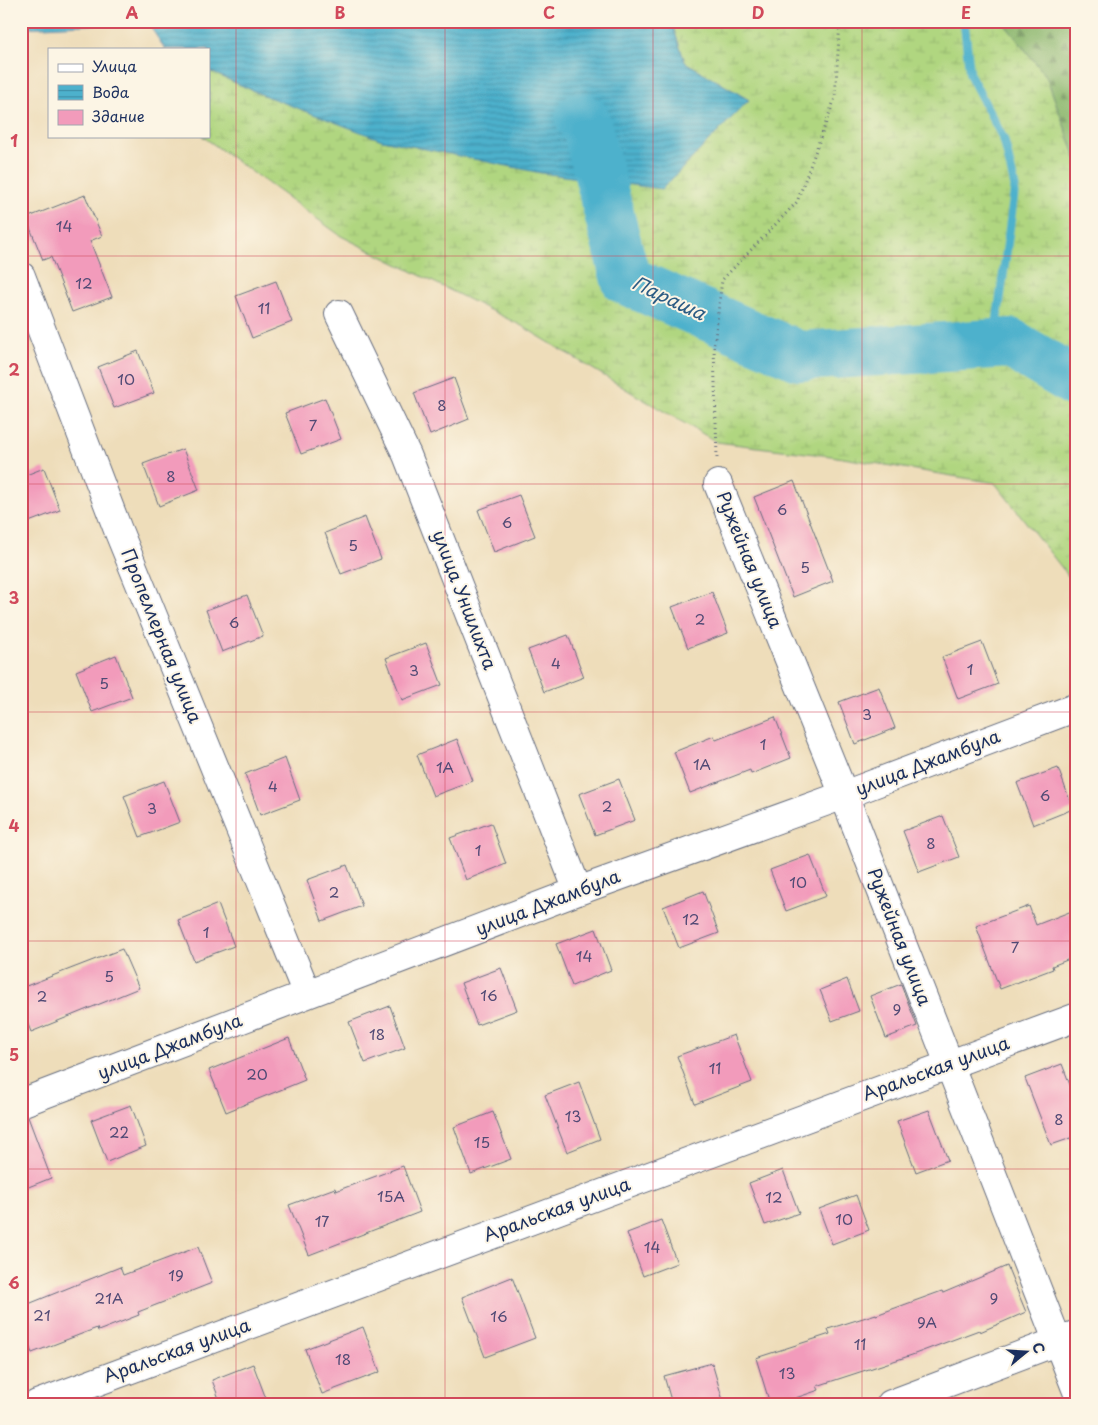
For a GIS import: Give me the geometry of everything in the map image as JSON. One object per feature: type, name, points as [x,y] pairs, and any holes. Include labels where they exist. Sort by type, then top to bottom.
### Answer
[{"type":"street","name":"Пропеллерная улица","points":[[21,276],[118,530],[307,994]]},
{"type":"street","name":"улица Уншлихта","points":[[339,314],[407,455],[578,891]]},
{"type":"street","name":"Ружейная улица","points":[[718,484],[844,795],[948,1065],[1068,1338],[1077,1391]]},
{"type":"street","name":"улица Джамбула","points":[[21,1103],[578,891],[844,795],[1077,707]]},
{"type":"street","name":"Аральская улица","points":[[37,1404],[1077,1017]]},
{"type":"street","points":[[890,1404],[1068,1338]]},
{"type":"path","points":[[718,484],[714,347],[722,280],[797,202],[836,98],[840,21]]},
{"type":"green space","points":[[671,21],[1002,21],[1046,76],[1077,161],[1077,587],[995,483],[831,456],[717,442],[522,326],[341,236],[205,138],[210,138],[210,71],[263,95],[749,100],[684,62]]},
{"type":"green space","points":[[1002,21],[1077,21],[1077,161],[1046,76]]},
{"type":"water","points":[[21,21],[671,21],[685,62],[749,100],[662,189],[541,173],[382,140],[263,95],[210,71],[210,48],[164,48],[147,22],[21,28]]},
{"type":"building","points":[[85,195],[102,236],[90,241],[112,297],[72,312],[51,257],[43,260],[26,218]]},
{"type":"building","points":[[276,281],[292,322],[252,338],[236,296]]},
{"type":"building","points":[[138,351],[154,393],[114,408],[98,367]]},
{"type":"building","points":[[454,378],[469,419],[430,435],[414,393]]},
{"type":"building","points":[[325,398],[341,439],[301,454],[285,413]]},
{"type":"building","points":[[183,449],[199,490],[159,506],[143,464]]},
{"type":"building","points":[[44,468],[60,510],[21,525],[21,477]]},
{"type":"building","points":[[794,481],[833,581],[793,597],[754,497]]},
{"type":"building","points":[[519,495],[535,536],[494,552],[478,510]]},
{"type":"building","points":[[365,517],[381,559],[341,574],[325,533]]},
{"type":"building","points":[[712,592],[728,633],[688,648],[672,607]]},
{"type":"building","points":[[247,595],[263,636],[222,652],[206,610]]},
{"type":"building","points":[[568,635],[584,677],[544,692],[528,650]]},
{"type":"building","points":[[982,642],[998,684],[958,699],[942,657]]},
{"type":"building","points":[[426,643],[442,685],[402,700],[386,658]]},
{"type":"building","points":[[116,655],[132,697],[92,712],[76,671]]},
{"type":"building","points":[[879,687],[895,728],[855,744],[839,702]]},
{"type":"building","points":[[775,717],[791,758],[751,774],[750,770],[690,793],[674,752],[714,736],[716,740]]},
{"type":"building","points":[[457,739],[473,781],[433,796],[417,755]]},
{"type":"building","points":[[285,758],[300,800],[260,815],[245,774]]},
{"type":"building","points":[[1058,768],[1073,809],[1033,825],[1017,783]]},
{"type":"building","points":[[619,779],[635,820],[595,835],[579,794]]},
{"type":"building","points":[[164,781],[180,822],[140,837],[124,796]]},
{"type":"building","points":[[943,816],[959,857],[919,872],[903,831]]},
{"type":"building","points":[[491,823],[506,864],[466,880],[450,838]]},
{"type":"building","points":[[810,855],[826,896],[786,911],[770,870]]},
{"type":"building","points":[[347,865],[362,906],[322,921],[307,880]]},
{"type":"building","points":[[703,891],[719,933],[679,948],[663,907]]},
{"type":"building","points":[[218,904],[234,946],[194,961],[178,920]]},
{"type":"building","points":[[1029,906],[1036,925],[1077,909],[1077,956],[1052,966],[1053,969],[1000,989],[976,926]]},
{"type":"building","points":[[596,929],[611,970],[572,986],[556,944]]},
{"type":"building","points":[[122,949],[139,988],[31,1032],[21,1006],[21,988]]},
{"type":"building","points":[[501,968],[517,1010],[477,1025],[461,983]]},
{"type":"building","points":[[847,979],[859,1011],[832,1021],[820,990]]},
{"type":"building","points":[[901,984],[917,1026],[886,1038],[870,996]]},
{"type":"building","points":[[390,1006],[405,1048],[365,1063],[349,1022]]},
{"type":"building","points":[[734,1035],[752,1082],[695,1104],[677,1056]]},
{"type":"building","points":[[289,1038],[305,1080],[226,1112],[209,1070]]},
{"type":"building","points":[[1062,1064],[1077,1103],[1077,1136],[1051,1145],[1025,1078]]},
{"type":"building","points":[[579,1082],[600,1139],[567,1152],[545,1095]]},
{"type":"building","points":[[131,1105],[146,1146],[107,1162],[91,1120]]},
{"type":"building","points":[[929,1110],[948,1160],[916,1172],[897,1121]]},
{"type":"building","points":[[493,1112],[511,1159],[471,1174],[454,1127]]},
{"type":"building","points":[[28,1117],[51,1178],[21,1190],[21,1118]]},
{"type":"building","points":[[403,1166],[420,1212],[309,1255],[289,1205],[335,1188],[336,1191]]},
{"type":"building","points":[[783,1170],[799,1213],[765,1225],[749,1183]]},
{"type":"building","points":[[856,1195],[869,1230],[832,1244],[819,1209]]},
{"type":"building","points":[[661,1220],[677,1263],[643,1276],[627,1233]]},
{"type":"building","points":[[198,1247],[212,1283],[138,1312],[139,1315],[98,1331],[97,1328],[32,1353],[21,1326],[21,1307],[120,1267],[123,1275]]},
{"type":"building","points":[[1007,1266],[1026,1312],[980,1332],[979,1330],[912,1355],[817,1386],[819,1390],[778,1404],[770,1404],[756,1358],[830,1334],[828,1329],[876,1315],[942,1291],[943,1293]]},
{"type":"building","points":[[512,1277],[535,1338],[485,1357],[462,1297]]},
{"type":"building","points":[[363,1327],[380,1372],[322,1394],[305,1349]]},
{"type":"building","points":[[712,1363],[724,1404],[672,1404],[664,1376]]},
{"type":"building","points":[[253,1364],[268,1404],[221,1404],[212,1380]]},
{"type":"waterway","points":[[964,21],[970,75],[1004,140],[1015,187],[994,344]]},
{"type":"waterway","name":"Параша","points":[[580,118],[585,120],[626,280],[799,356],[1010,343],[1077,383]]}]
